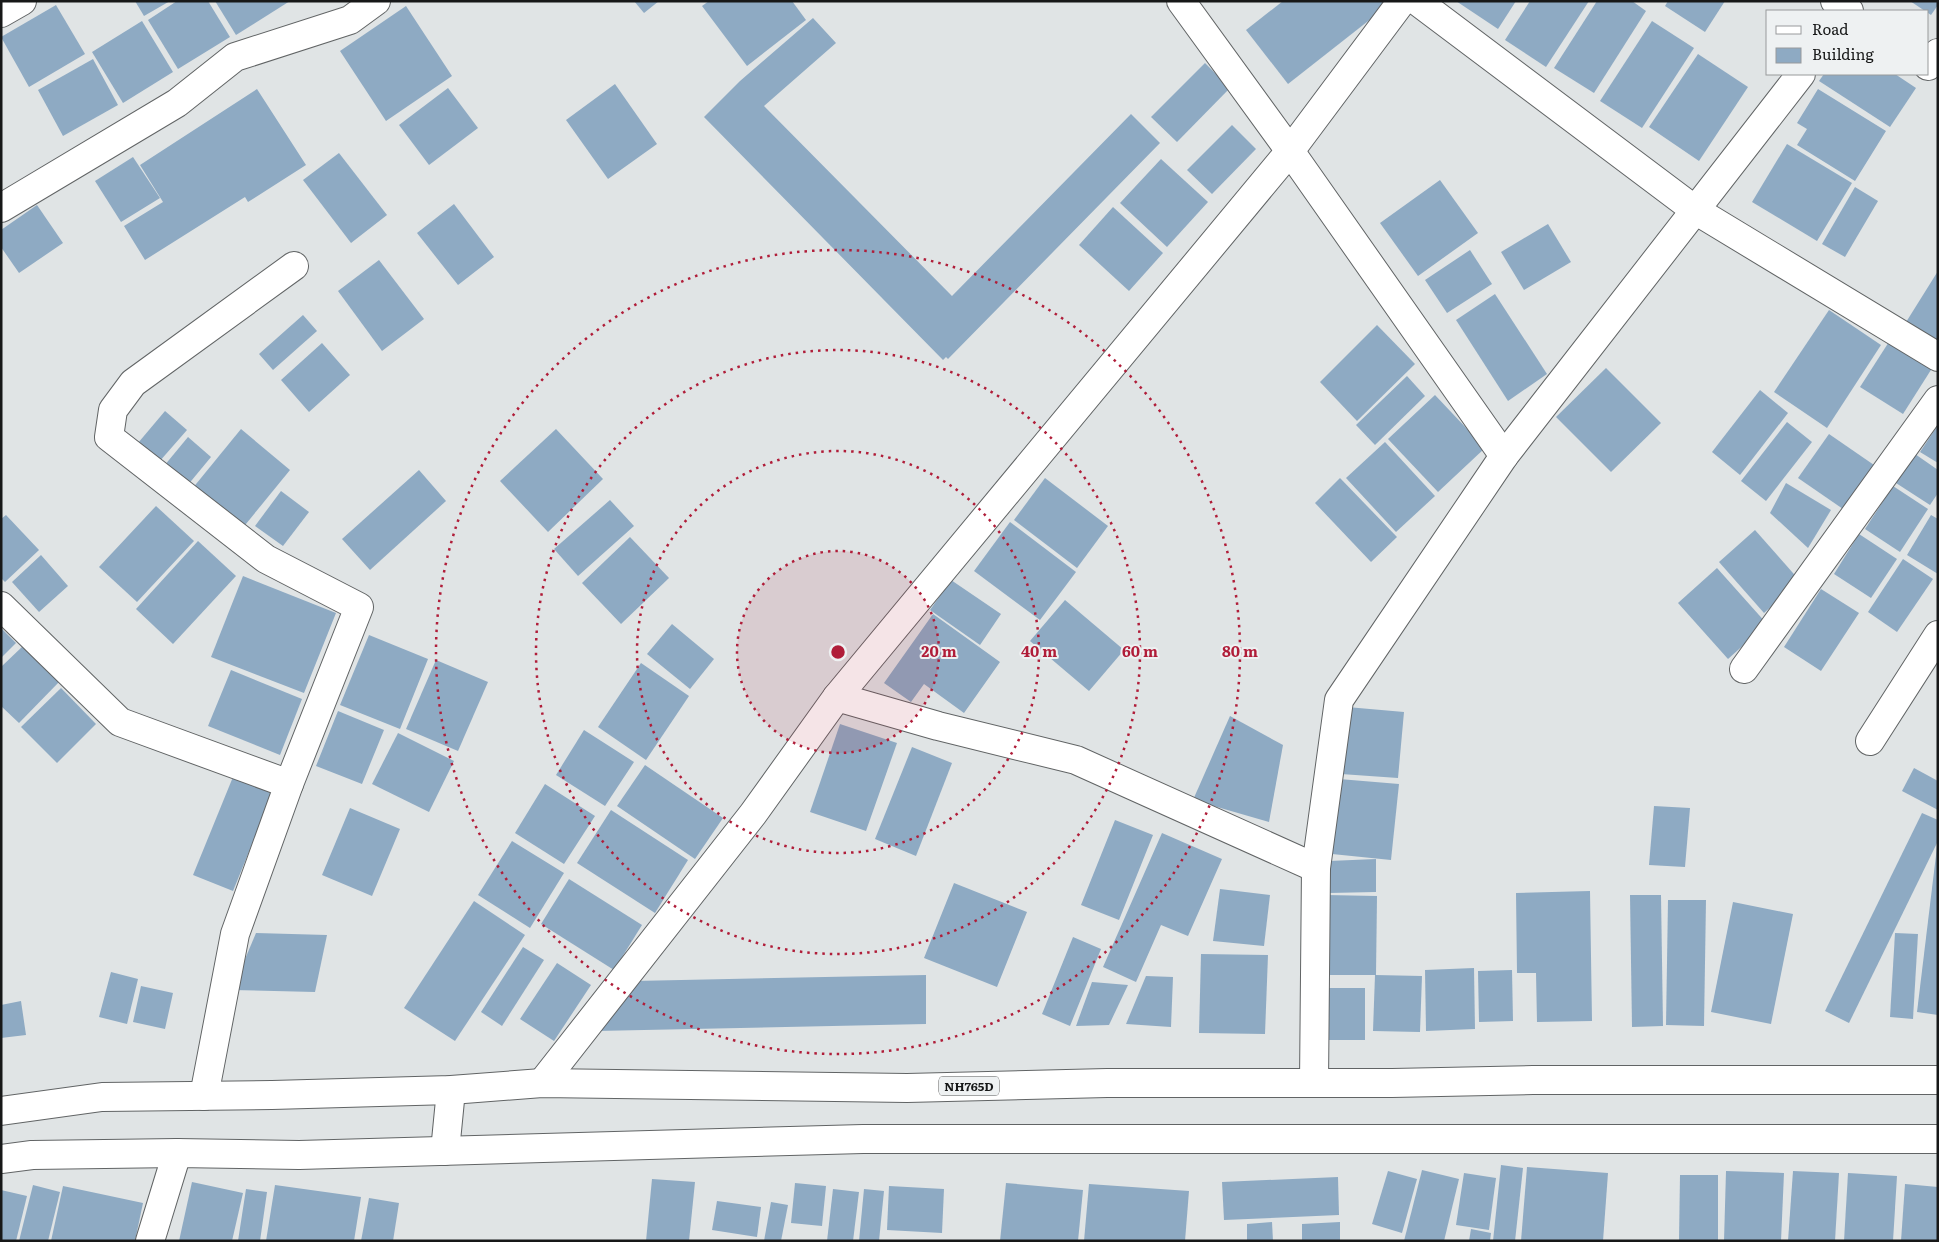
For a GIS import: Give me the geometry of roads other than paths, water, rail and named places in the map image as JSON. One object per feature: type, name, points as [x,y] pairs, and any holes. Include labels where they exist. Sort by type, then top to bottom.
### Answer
[{"type":"main road","points":[[1,13],[22,1]]},
{"type":"main road","points":[[1,208],[177,103],[235,57],[350,20],[376,1]]},
{"type":"main road","points":[[1181,1],[1290,150],[1504,456]]},
{"type":"main road","points":[[542,1083],[753,814],[837,697],[1290,150],[1402,1]]},
{"type":"main road","points":[[1417,1],[1696,210],[1938,357]]},
{"type":"main road","points":[[1834,1],[1848,10]]},
{"type":"main road","points":[[1314,1083],[1316,868],[1339,700],[1504,456],[1800,75]]},
{"type":"main road","points":[[204,1096],[235,934],[289,784],[359,607],[266,559],[109,437],[113,410],[133,383],[294,266]]},
{"type":"main road","points":[[1744,669],[1938,400]]},
{"type":"main road","points":[[1,606],[120,722],[289,784]]},
{"type":"main road","points":[[1870,741],[1938,634]]},
{"type":"main road","points":[[837,697],[938,726],[1076,760],[1316,868]]},
{"type":"main road","name":"NH765D","points":[[1,1111],[102,1098],[451,1090],[542,1083],[907,1088],[1108,1083],[1938,1080]]},
{"type":"main road","points":[[445,1151],[451,1090]]},
{"type":"main road","points":[[1,1159],[32,1155],[177,1153],[299,1155],[952,1138],[1938,1139]]},
{"type":"main road","points":[[150,1241],[177,1153]]}]
